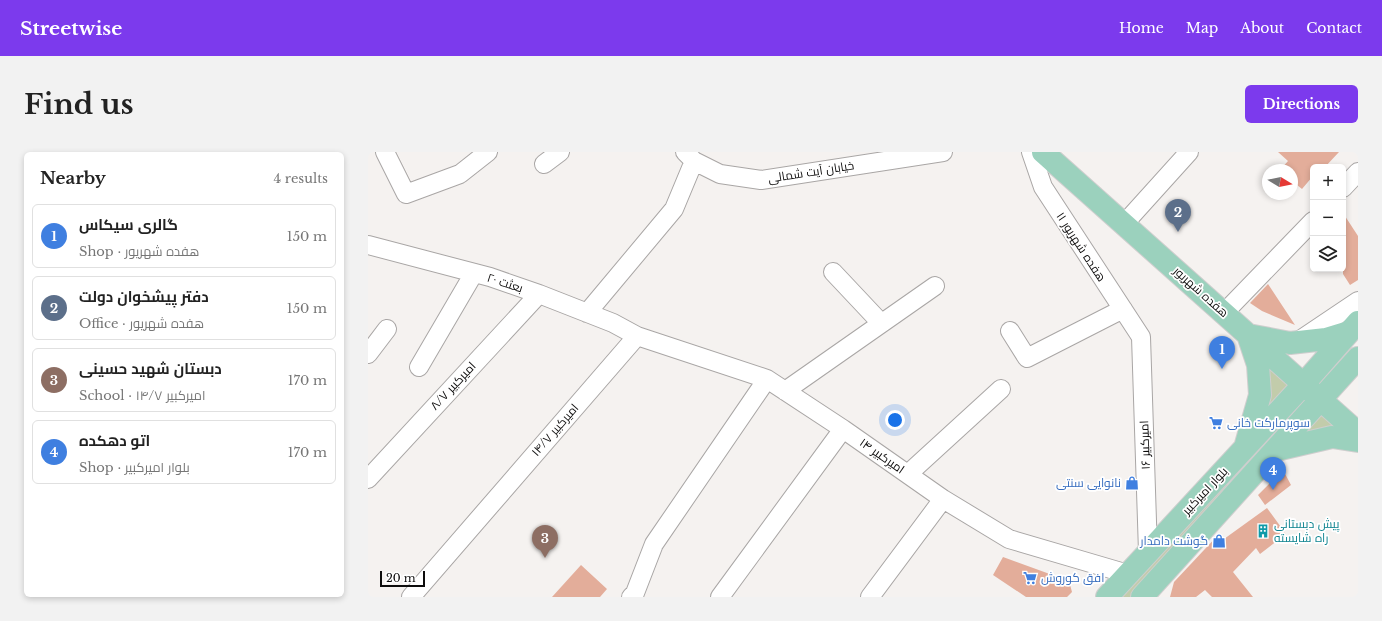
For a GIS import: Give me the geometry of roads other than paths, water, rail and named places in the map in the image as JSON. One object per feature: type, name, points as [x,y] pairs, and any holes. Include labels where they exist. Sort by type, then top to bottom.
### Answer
[{"type":"main road","name":"هفده شهریور","points":[[1043,152],[1224,313],[1302,386],[1358,433]]},
{"type":"main road","points":[[1246,447],[1260,395],[1258,365],[1248,335],[1297,342],[1326,339],[1354,327]]},
{"type":"main road","name":"بلوار امیرکبیر","points":[[1107,597],[1302,386],[1354,327]]},
{"type":"main road","name":"بلوار امیرکبیر","points":[[1151,594],[1237,493],[1358,358]]},
{"type":"main road","points":[[1276,450],[1332,437],[1358,441]]},
{"type":"main road","points":[[1220,474],[1229,473],[1236,477],[1239,485],[1237,493]]},
{"type":"street","points":[[385,152],[406,194],[460,174],[488,152]]},
{"type":"street","points":[[544,164],[560,152]]},
{"type":"street","name":"خیابان آیت شمالی","points":[[690,157],[720,174],[761,180],[943,152]]},
{"type":"street","name":"هفده شهریور ۱۱","points":[[1031,152],[1043,187],[1141,337]]},
{"type":"street","points":[[1124,224],[1189,152]]},
{"type":"street","points":[[587,313],[674,209],[690,157]]},
{"type":"street","points":[[1346,185],[1358,172]]},
{"type":"street","points":[[1346,191],[1358,183]]},
{"type":"street","points":[[1224,313],[1310,223]]},
{"type":"street","name":"بعثت ۲۰","points":[[368,245],[474,273],[539,294],[613,323],[637,336]]},
{"type":"street","points":[[834,272],[881,323]]},
{"type":"street","points":[[419,367],[474,273]]},
{"type":"street","points":[[785,391],[935,286]]},
{"type":"street","name":"امیرکبیر ۸/۷","points":[[368,478],[539,294]]},
{"type":"street","points":[[1297,342],[1358,301]]},
{"type":"street","points":[[1010,331],[1027,358],[1122,309]]},
{"type":"street","points":[[368,354],[387,329]]},
{"type":"street","name":"امیرکبیر ۱۴","points":[[637,336],[767,379],[843,429],[943,499],[1009,539],[1128,574]]},
{"type":"street","name":"امیرکبیر ۱۴/۷","points":[[411,597],[637,336]]},
{"type":"street","name":"امیرکبیر ۱۶","points":[[1141,337],[1148,552]]},
{"type":"street","points":[[631,597],[635,593],[654,544],[767,379]]},
{"type":"street","points":[[908,474],[1001,389]]},
{"type":"street","points":[[720,597],[843,429]]},
{"type":"street","points":[[870,597],[943,499]]},
{"type":"place","name":"دفتر پیشخوان دولت","points":[[1178,232]]},
{"type":"place","name":"گالری سیکاس","points":[[1222,369]]},
{"type":"place","name":"سوپرمارکت خانی","points":[[1216,423]]},
{"type":"place","name":"نانوایی سنتی","points":[[1132,483]]},
{"type":"place","name":"اتو دهکده","points":[[1273,490]]},
{"type":"place","name":"پیش دبستانی راه شایسته","points":[[1263,531]]},
{"type":"place","name":"گوشت دامدار","points":[[1219,541]]},
{"type":"place","name":"دبستان شهید حسینی","points":[[545,558]]},
{"type":"place","name":"افق کوروش","points":[[1030,578]]}]
